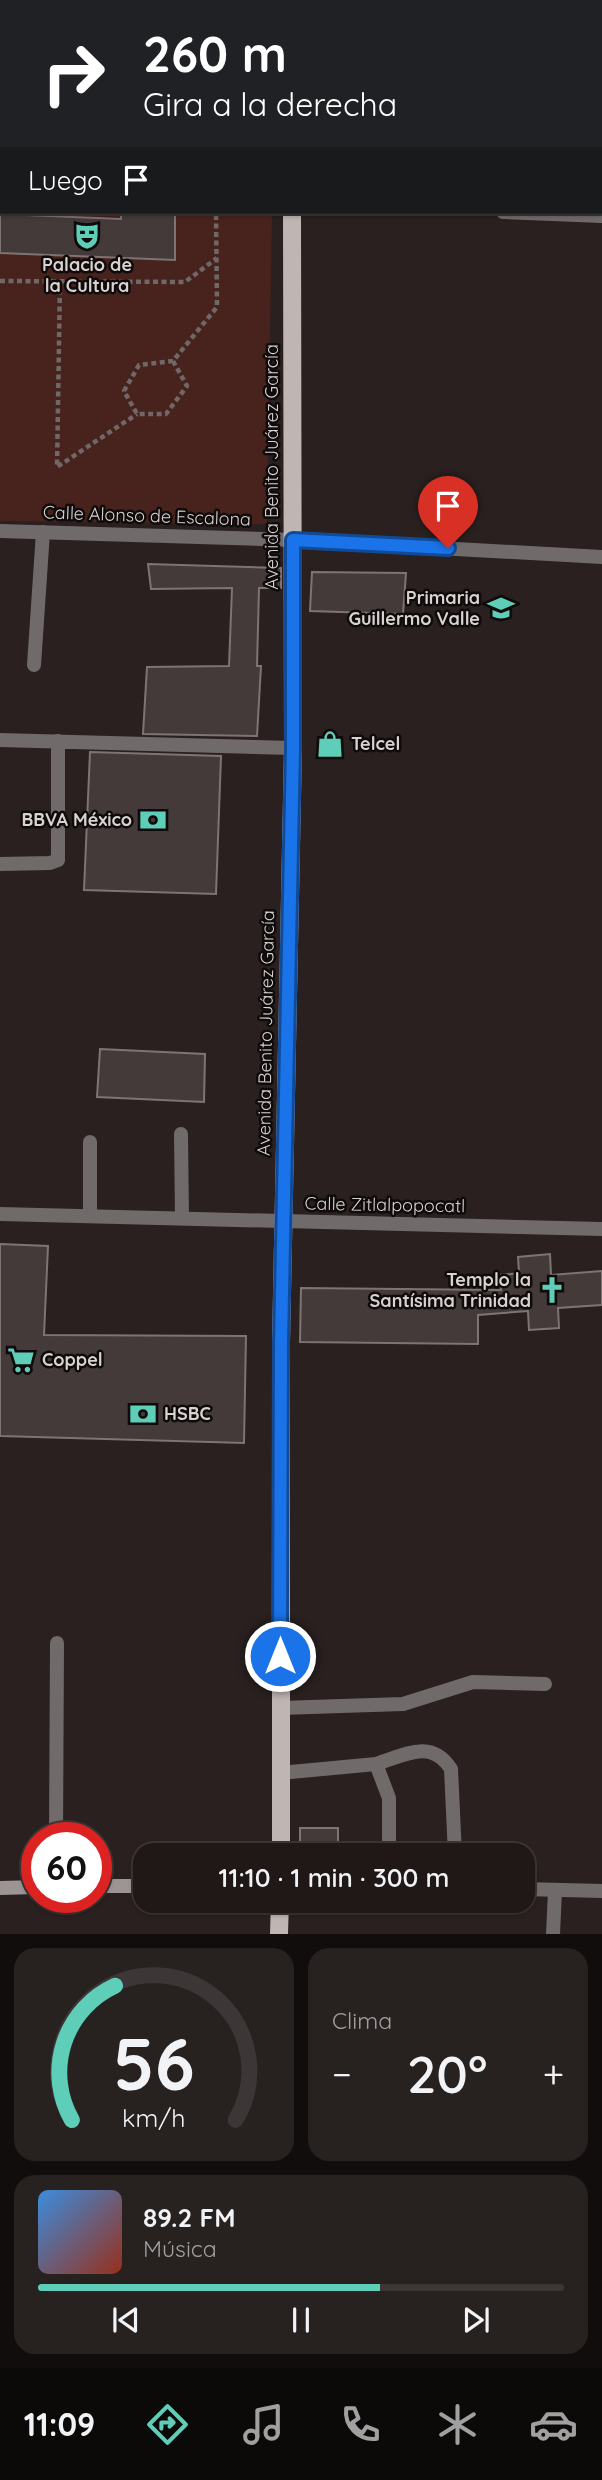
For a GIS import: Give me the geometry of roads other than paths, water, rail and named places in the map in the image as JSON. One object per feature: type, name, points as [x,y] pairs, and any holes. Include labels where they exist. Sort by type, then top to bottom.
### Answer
[{"type":"main road","name":"Avenida Benito Juárez García","points":[[281,1843],[283,1222],[293,748],[292,214]]},
{"type":"main road","points":[[112,1886],[133,1886]]},
{"type":"main road","points":[[0,1888],[21,1887]]},
{"type":"main road","points":[[279,1934],[280,1913]]},
{"type":"street","points":[[552,214],[602,216]]},
{"type":"street","name":"Calle Alonso de Escalona","points":[[0,531],[293,540],[602,557]]},
{"type":"street","points":[[34,665],[43,532]]},
{"type":"street","points":[[0,740],[293,748]]},
{"type":"street","points":[[0,864],[50,863],[58,860],[58,741]]},
{"type":"street","points":[[181,1134],[182,1218]]},
{"type":"street","points":[[90,1142],[90,1214]]},
{"type":"street","name":"Calle Zitlalpopocatl","points":[[0,1214],[90,1214],[283,1222],[602,1229]]},
{"type":"street","points":[[56,1822],[57,1643]]},
{"type":"street","points":[[280,1708],[403,1704],[473,1682],[545,1684]]},
{"type":"street","points":[[280,1773],[376,1764],[420,1751],[433,1750],[444,1758],[451,1769],[454,1843]]},
{"type":"street","points":[[376,1764],[389,1798],[389,1843]]},
{"type":"street","points":[[535,1890],[602,1891]]},
{"type":"street","points":[[553,1934],[555,1891]]},
{"type":"place","name":"Palacio de la Cultura","points":[[87,236]]},
{"type":"place","name":"Primaria Guillermo Valle","points":[[501,608]]},
{"type":"place","name":"Telcel","points":[[330,744]]},
{"type":"place","name":"BBVA México","points":[[153,820]]},
{"type":"place","name":"Templo la Santísima Trinidad","points":[[552,1290]]},
{"type":"place","name":"Coppel","points":[[21,1360]]},
{"type":"place","name":"HSBC","points":[[143,1414]]}]
